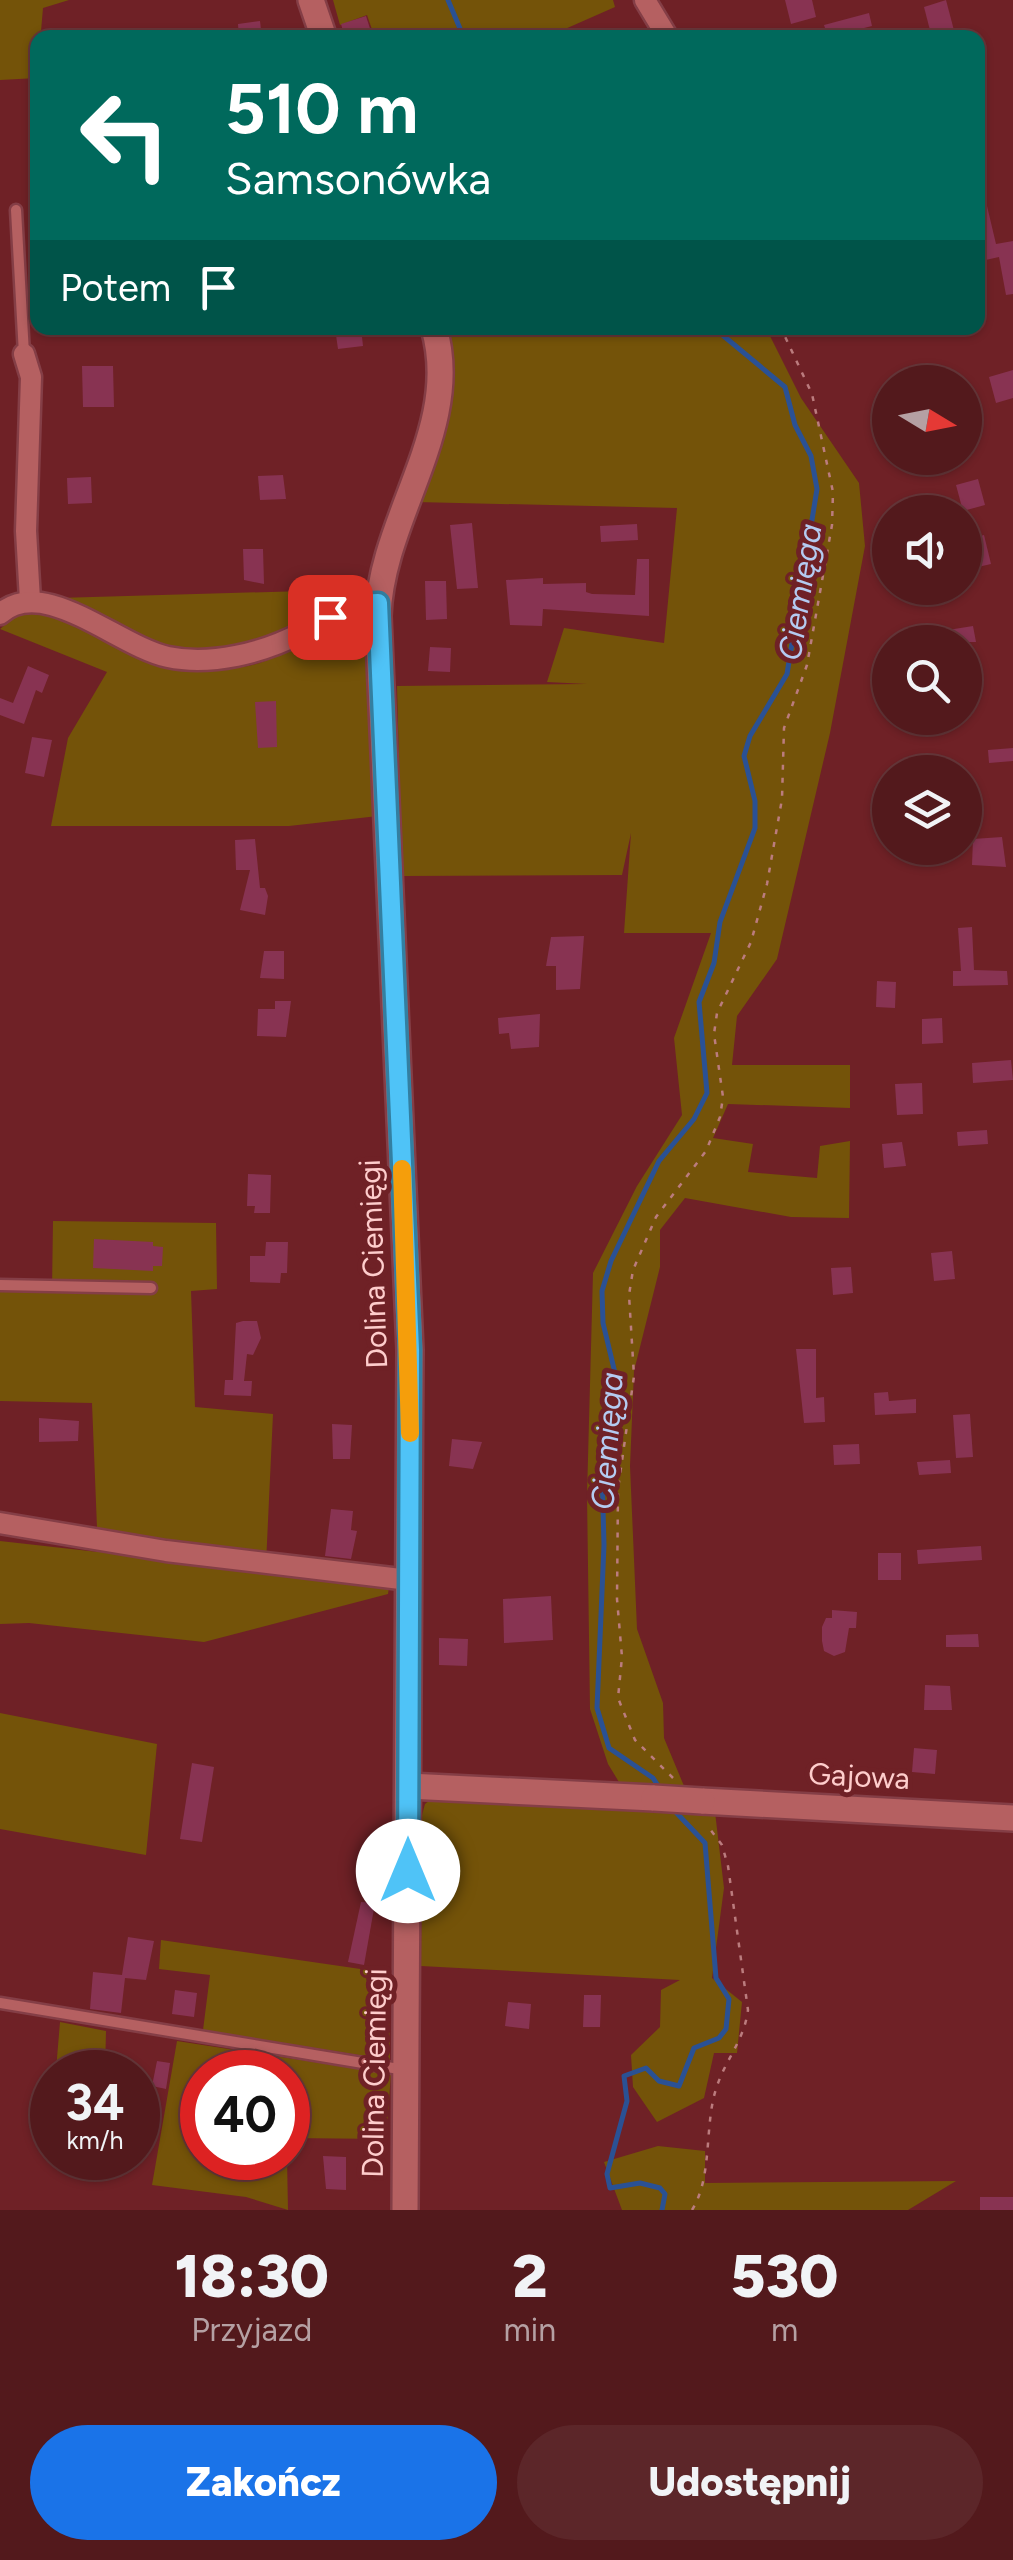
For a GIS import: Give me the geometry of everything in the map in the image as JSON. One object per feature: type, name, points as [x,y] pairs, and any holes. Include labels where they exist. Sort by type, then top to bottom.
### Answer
[{"type":"street","points":[[310,0],[321,30]]},
{"type":"street","points":[[645,0],[663,30]]},
{"type":"street","name":"Dolina Ciemięgi","points":[[405,2210],[402,1943],[408,1786],[409,1326],[378,603],[384,559],[436,413],[441,366],[435,335]]},
{"type":"street","points":[[24,354],[31,377],[26,531],[30,600]]},
{"type":"street","points":[[0,614],[17,602],[30,600],[55,605],[141,648],[183,659],[255,652],[352,606],[378,603]]},
{"type":"street","points":[[0,1523],[166,1551],[410,1580]]},
{"type":"street","name":"Gajowa","points":[[408,1786],[1013,1818]]},
{"type":"lane","points":[[16,210],[24,354]]},
{"type":"lane","points":[[0,1285],[151,1288]]},
{"type":"lane","points":[[0,2003],[406,2070]]},
{"type":"path","points":[[692,2210],[700,2194],[717,2085],[745,2034],[748,2010],[722,1846],[695,1803],[635,1740],[618,1698],[622,1657],[616,1599],[618,1490],[634,1376],[629,1296],[633,1270],[656,1216],[706,1150],[720,1117],[723,1097],[714,1034],[717,1013],[751,942],[766,884],[782,799],[784,728],[806,665],[832,525],[833,492],[812,394],[784,335]]},
{"type":"shaded area","points":[[0,0],[69,0],[43,8],[41,30],[30,30],[30,78],[0,80]]},
{"type":"shaded area","points":[[333,0],[613,0],[615,7],[563,30],[372,30],[367,15],[340,25]]},
{"type":"shaded area","points":[[440,335],[770,335],[801,398],[859,483],[865,546],[830,733],[777,959],[737,1016],[732,1065],[850,1065],[850,1108],[728,1104],[713,1138],[753,1144],[748,1172],[817,1178],[820,1146],[850,1141],[849,1218],[791,1217],[685,1198],[660,1230],[660,1267],[634,1371],[630,1466],[637,1629],[663,1703],[664,1738],[684,1786],[622,1787],[608,1764],[590,1709],[587,1495],[593,1273],[637,1186],[682,1115],[674,1038],[711,933],[624,933],[631,833],[622,875],[402,876],[397,686],[587,684],[547,682],[564,628],[664,643],[677,508],[416,502]]},
{"type":"shaded area","points":[[338,590],[341,601],[288,632],[225,650],[226,668],[275,657],[352,617],[363,622],[378,816],[289,826],[51,826],[68,738],[107,672],[0,629],[17,615],[58,598]]},
{"type":"shaded area","points":[[53,1221],[216,1223],[217,1289],[191,1291],[195,1407],[273,1414],[266,1564],[392,1566],[388,1594],[204,1642],[29,1623],[0,1624],[0,1541],[98,1552],[92,1403],[0,1401],[0,1289],[52,1290]]},
{"type":"shaded area","points":[[0,1713],[157,1744],[146,1855],[0,1829]]},
{"type":"shaded area","points":[[436,1795],[715,1812],[724,1888],[712,1978],[742,2002],[737,2053],[714,2053],[704,2098],[657,2122],[633,2087],[631,2055],[660,2027],[661,1990],[680,1980],[421,1966],[422,1815],[425,1804]]},
{"type":"shaded area","points":[[161,1940],[388,1973],[390,2060],[203,2030],[210,1975],[159,1969]]},
{"type":"shaded area","points":[[60,2022],[106,2031],[106,2050],[58,2050]]},
{"type":"shaded area","points":[[177,2041],[235,2050],[180,2050],[180,2180],[287,2180],[288,2210],[246,2197],[152,2185],[153,2180],[160,2180],[160,2139]]},
{"type":"shaded area","points":[[310,2062],[391,2074],[386,2139],[310,2138]]},
{"type":"shaded area","points":[[658,2146],[705,2151],[705,2183],[956,2181],[908,2210],[622,2210],[604,2162]]},
{"type":"building","points":[[785,0],[812,0],[816,17],[791,24]]},
{"type":"building","points":[[946,0],[954,30],[930,30],[924,7]]},
{"type":"building","points":[[869,13],[872,26],[826,30],[824,25]]},
{"type":"building","points":[[366,16],[370,30],[343,30],[341,24]]},
{"type":"building","points":[[260,21],[261,30],[238,30],[238,24]]},
{"type":"building","points":[[985,197],[996,244],[1013,241],[1013,294],[1006,295],[999,257],[985,260]]},
{"type":"building","points":[[336,335],[362,335],[363,346],[338,349]]},
{"type":"building","points":[[82,366],[113,366],[114,407],[83,407]]},
{"type":"building","points":[[1013,370],[1013,398],[996,403],[989,377]]},
{"type":"building","points":[[283,475],[286,499],[260,500],[258,476]]},
{"type":"building","points":[[91,477],[92,503],[68,504],[67,478]]},
{"type":"building","points":[[978,479],[985,505],[982,506],[982,495],[959,495],[956,485]]},
{"type":"building","points":[[472,523],[478,588],[457,589],[450,525]]},
{"type":"building","points":[[637,524],[638,540],[601,542],[600,526]]},
{"type":"building","points":[[982,536],[991,564],[982,566]]},
{"type":"building","points":[[243,549],[263,549],[264,584],[244,580]]},
{"type":"building","points":[[637,559],[649,559],[649,616],[543,609],[542,626],[510,625],[506,580],[543,578],[543,584],[586,583],[586,592],[592,594],[635,595]]},
{"type":"building","points":[[425,581],[446,581],[447,619],[426,620]]},
{"type":"building","points":[[430,647],[451,648],[450,672],[428,671]]},
{"type":"building","points":[[28,666],[49,675],[42,693],[36,690],[24,724],[0,715],[0,698],[13,703]]},
{"type":"building","points":[[276,701],[277,747],[258,748],[255,702]]},
{"type":"building","points":[[32,737],[52,740],[44,777],[25,773]]},
{"type":"building","points":[[1013,748],[1013,761],[989,763],[988,750]]},
{"type":"building","points":[[1002,837],[1006,867],[972,865],[982,865],[982,838]]},
{"type":"building","points":[[255,839],[260,888],[265,888],[268,896],[265,915],[240,910],[250,870],[236,870],[235,840]]},
{"type":"building","points":[[972,927],[974,970],[1007,971],[1008,985],[953,986],[953,971],[961,971],[958,928]]},
{"type":"building","points":[[584,936],[580,989],[556,990],[556,966],[546,966],[551,937]]},
{"type":"building","points":[[264,951],[284,951],[284,979],[260,978]]},
{"type":"building","points":[[877,981],[896,982],[895,1008],[876,1007]]},
{"type":"building","points":[[275,1001],[291,1001],[286,1037],[257,1036],[258,1009],[275,1009]]},
{"type":"building","points":[[540,1014],[539,1047],[511,1049],[509,1033],[499,1034],[498,1018]]},
{"type":"building","points":[[942,1018],[943,1043],[922,1044],[922,1019]]},
{"type":"building","points":[[1011,1060],[1013,1080],[973,1083],[972,1063]]},
{"type":"building","points":[[922,1083],[923,1114],[897,1115],[895,1084]]},
{"type":"building","points":[[987,1130],[988,1144],[958,1146],[957,1132]]},
{"type":"building","points":[[902,1142],[906,1166],[884,1168],[882,1144]]},
{"type":"building","points":[[248,1174],[271,1175],[270,1213],[254,1213],[255,1206],[247,1206]]},
{"type":"building","points":[[94,1239],[153,1242],[153,1246],[163,1247],[162,1266],[153,1266],[153,1271],[93,1268]]},
{"type":"building","points":[[266,1242],[288,1242],[287,1273],[281,1273],[280,1283],[250,1282],[250,1256],[265,1256]]},
{"type":"building","points":[[952,1251],[955,1279],[934,1281],[931,1253]]},
{"type":"building","points":[[851,1267],[853,1293],[833,1295],[831,1268]]},
{"type":"building","points":[[257,1321],[261,1338],[253,1355],[247,1354],[244,1381],[252,1381],[251,1396],[224,1395],[225,1380],[233,1380],[236,1323]]},
{"type":"building","points":[[796,1349],[816,1349],[816,1398],[824,1397],[825,1422],[804,1423]]},
{"type":"building","points":[[888,1392],[889,1401],[916,1399],[916,1413],[875,1415],[874,1393]]},
{"type":"building","points":[[970,1414],[973,1457],[956,1458],[953,1415]]},
{"type":"building","points":[[39,1418],[79,1421],[78,1441],[39,1442]]},
{"type":"building","points":[[332,1424],[352,1425],[350,1459],[333,1459]]},
{"type":"building","points":[[452,1439],[482,1442],[473,1469],[449,1466]]},
{"type":"building","points":[[859,1444],[860,1464],[834,1465],[833,1445]]},
{"type":"building","points":[[950,1460],[951,1473],[919,1475],[917,1462]]},
{"type":"building","points":[[331,1509],[353,1511],[351,1530],[357,1531],[351,1559],[325,1556]]},
{"type":"building","points":[[981,1546],[982,1560],[918,1564],[917,1550]]},
{"type":"building","points":[[878,1553],[901,1553],[901,1580],[878,1580]]},
{"type":"building","points":[[551,1596],[553,1640],[504,1643],[503,1599]]},
{"type":"building","points":[[832,1610],[857,1612],[856,1628],[849,1628],[845,1652],[834,1656],[824,1651],[822,1641],[822,1627],[826,1618],[832,1618]]},
{"type":"building","points":[[978,1634],[979,1647],[946,1647],[946,1635]]},
{"type":"building","points":[[439,1638],[468,1639],[467,1666],[439,1665]]},
{"type":"building","points":[[925,1685],[950,1686],[952,1710],[924,1710]]},
{"type":"building","points":[[914,1748],[937,1750],[935,1774],[912,1772]]},
{"type":"building","points":[[192,1763],[214,1767],[202,1842],[180,1839]]},
{"type":"building","points":[[361,1902],[375,1903],[364,1965],[348,1962]]},
{"type":"building","points":[[128,1937],[154,1941],[146,1980],[125,1978],[121,2013],[90,2009],[93,1972],[122,1975]]},
{"type":"building","points":[[175,1990],[197,1993],[194,2017],[172,2014]]},
{"type":"building","points":[[584,1995],[601,1995],[600,2027],[583,2027]]},
{"type":"building","points":[[508,2002],[531,2004],[529,2029],[505,2026]]},
{"type":"building","points":[[160,2061],[170,2063],[166,2089],[160,2088]]},
{"type":"building","points":[[323,2156],[346,2157],[346,2190],[326,2189]]},
{"type":"building","points":[[980,2197],[1013,2197],[1013,2210],[980,2210]]},
{"type":"waterway","name":"Ciemięga","points":[[448,0],[461,30]]},
{"type":"waterway","name":"Ciemięga","points":[[660,1789],[653,1778],[609,1748],[597,1708],[604,1545],[602,1470],[615,1373],[603,1323],[602,1291],[611,1261],[659,1161],[694,1119],[707,1093],[699,1002],[714,963],[720,922],[755,828],[755,801],[744,756],[750,736],[787,674],[817,489],[811,456],[795,425],[785,387],[722,335]]},
{"type":"waterway","name":"Ciemięga","points":[[662,2210],[665,2194],[660,2188],[640,2183],[610,2188],[607,2174],[627,2101],[624,2076],[646,2068],[659,2081],[679,2086],[694,2048],[719,2038],[726,2029],[729,1999],[716,1978],[705,1843],[671,1807]]},
{"type":"slow traffic","points":[[402,1169],[410,1433]]},
{"type":"route","points":[[330,617],[358,604],[378,603],[410,1350],[408,1871]]}]
